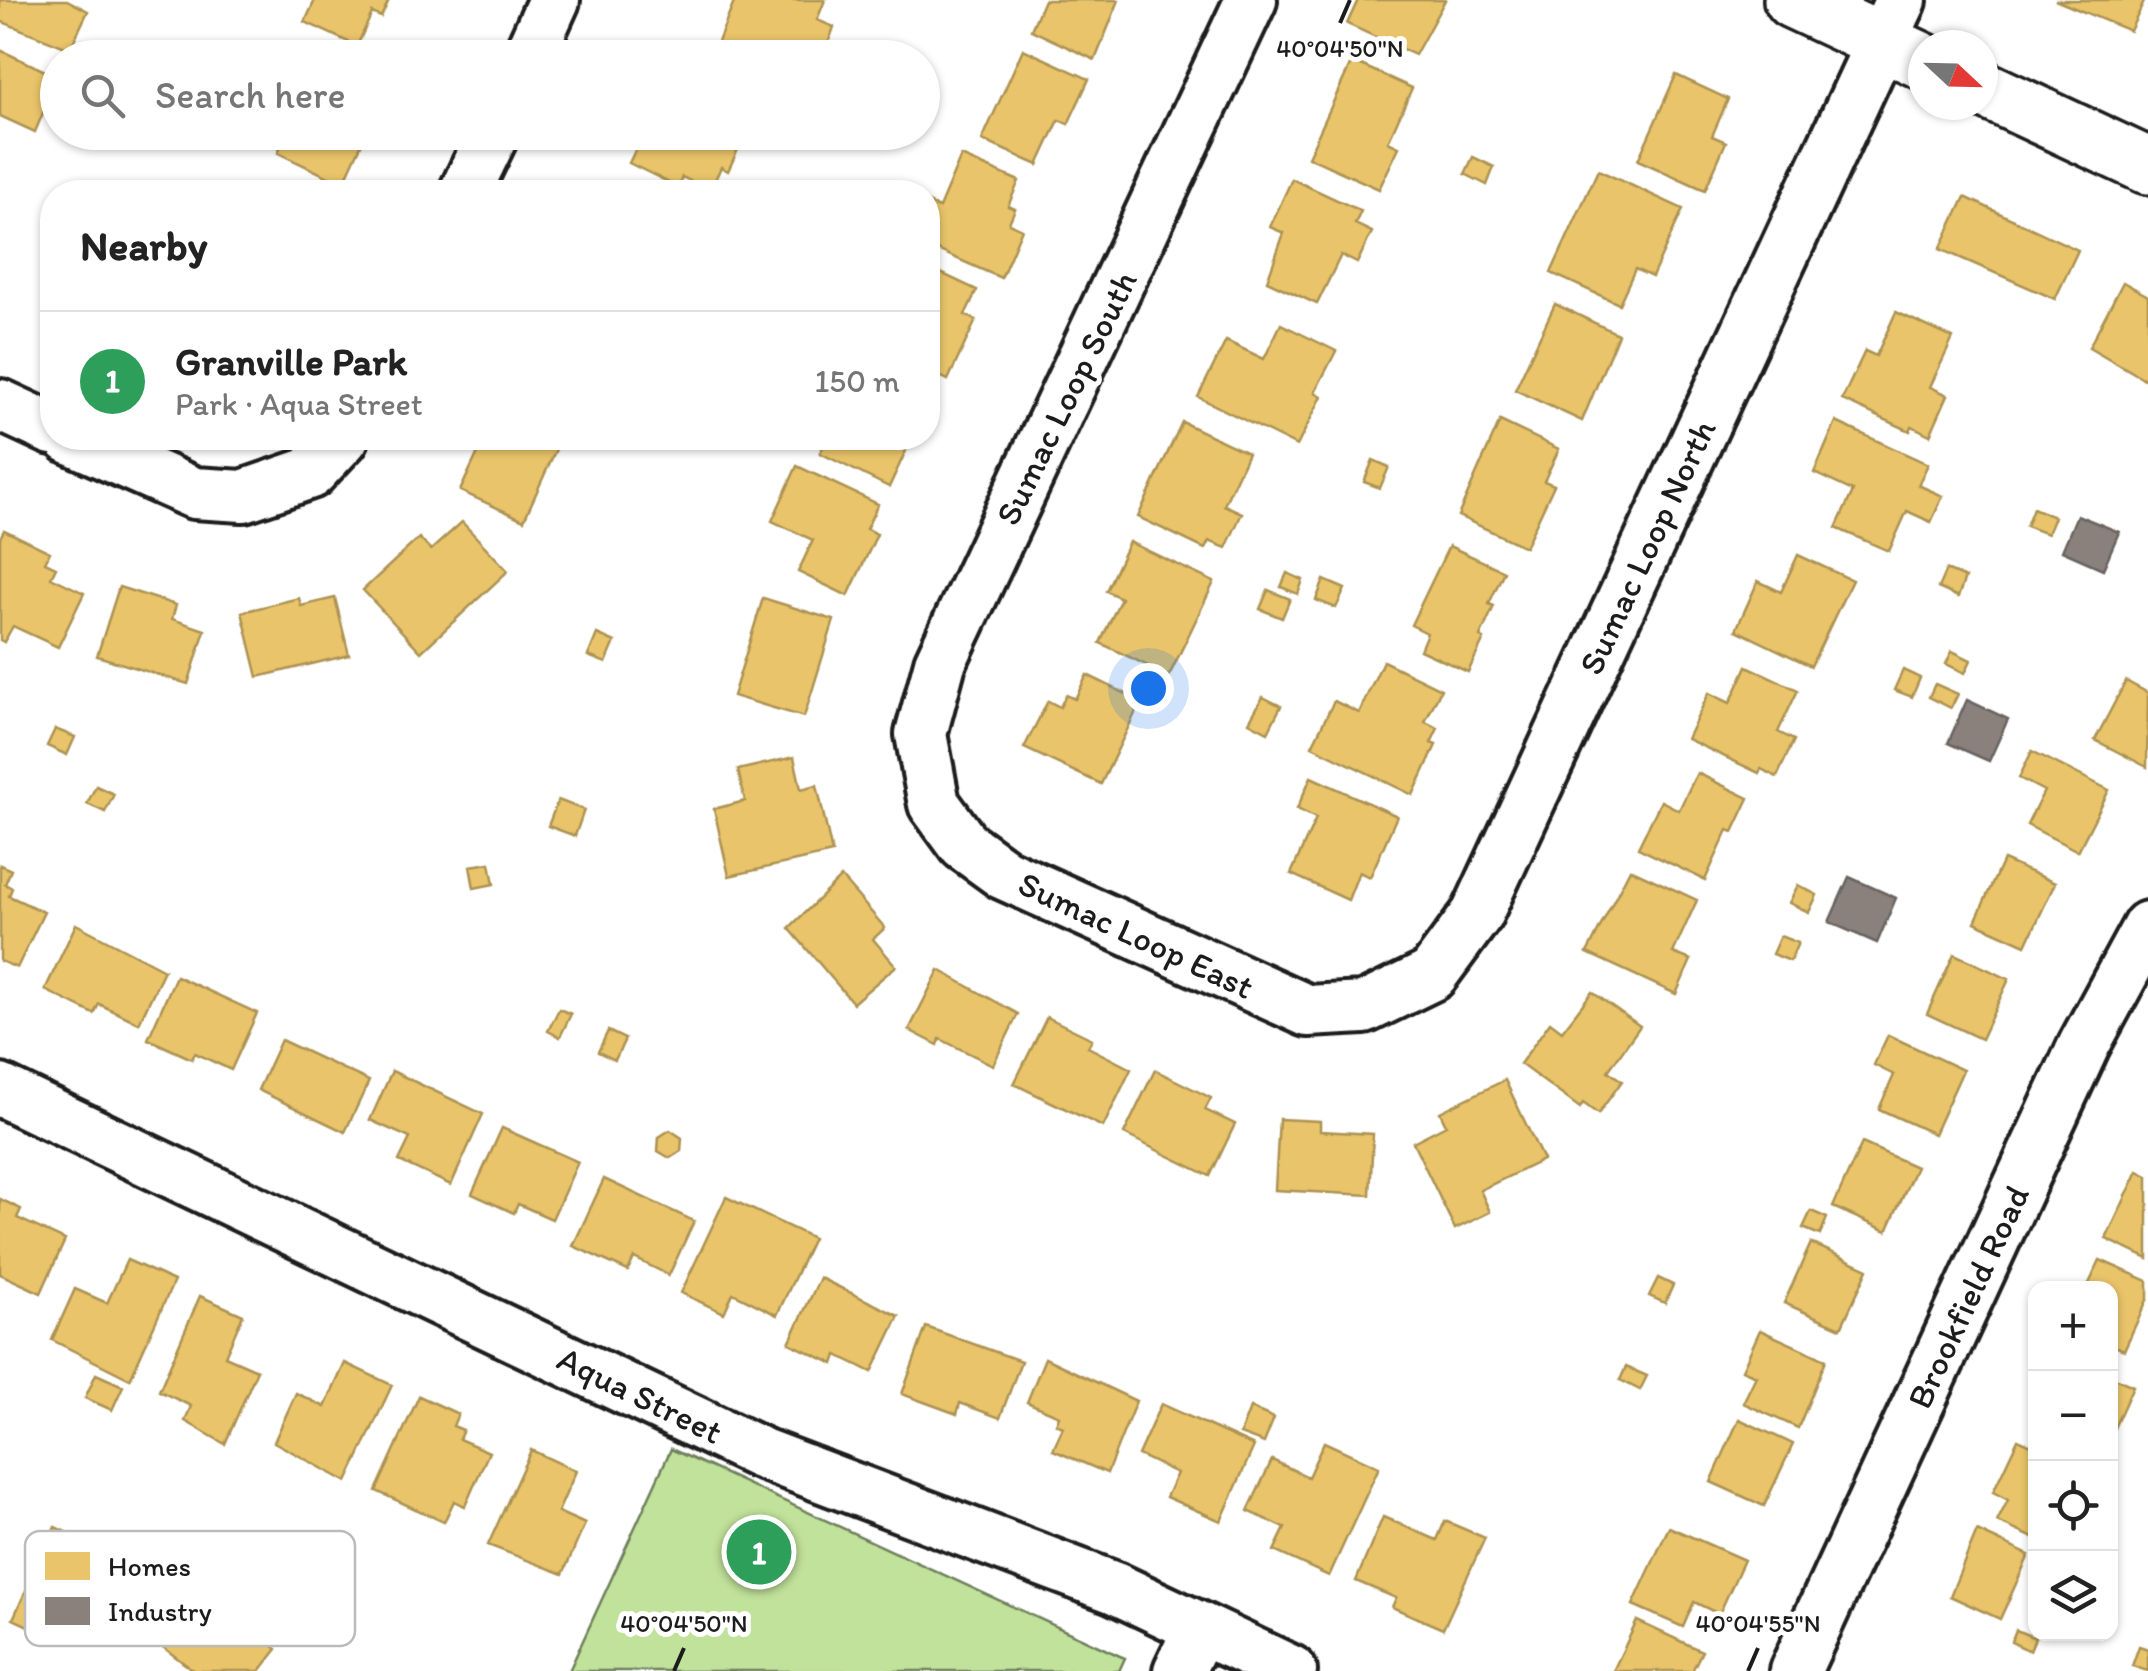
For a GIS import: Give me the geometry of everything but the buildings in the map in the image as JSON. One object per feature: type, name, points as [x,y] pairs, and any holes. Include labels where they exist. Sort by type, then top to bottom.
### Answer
[{"type":"street","points":[[536,40],[554,0]]},
{"type":"street","name":"Sumac Loop South","points":[[934,804],[920,734],[940,664],[1251,0]]},
{"type":"street","points":[[1792,0],[1902,35]]},
{"type":"street","name":"Sumac Loop North","points":[[1364,1008],[1432,975],[1477,914],[1902,35]]},
{"type":"street","points":[[1998,96],[2148,166]]},
{"type":"street","points":[[472,180],[486,150]]},
{"type":"street","points":[[0,405],[40,424]]},
{"type":"street","points":[[97,450],[194,493],[244,496],[310,473],[331,450]]},
{"type":"street","name":"Sumac Loop East","points":[[934,804],[964,845],[1004,874],[1308,1012],[1364,1008]]},
{"type":"street","name":"Brookfield Road","points":[[1794,1671],[2084,1044],[2148,927]]},
{"type":"street","name":"Aqua Street","points":[[0,1090],[760,1452],[1115,1588],[1189,1650],[1292,1671]]},
{"type":"green space","points":[[671,1449],[1125,1658],[1119,1671],[569,1671]]},
{"type":"place","name":"Granville Park","points":[[759,1552]]}]
